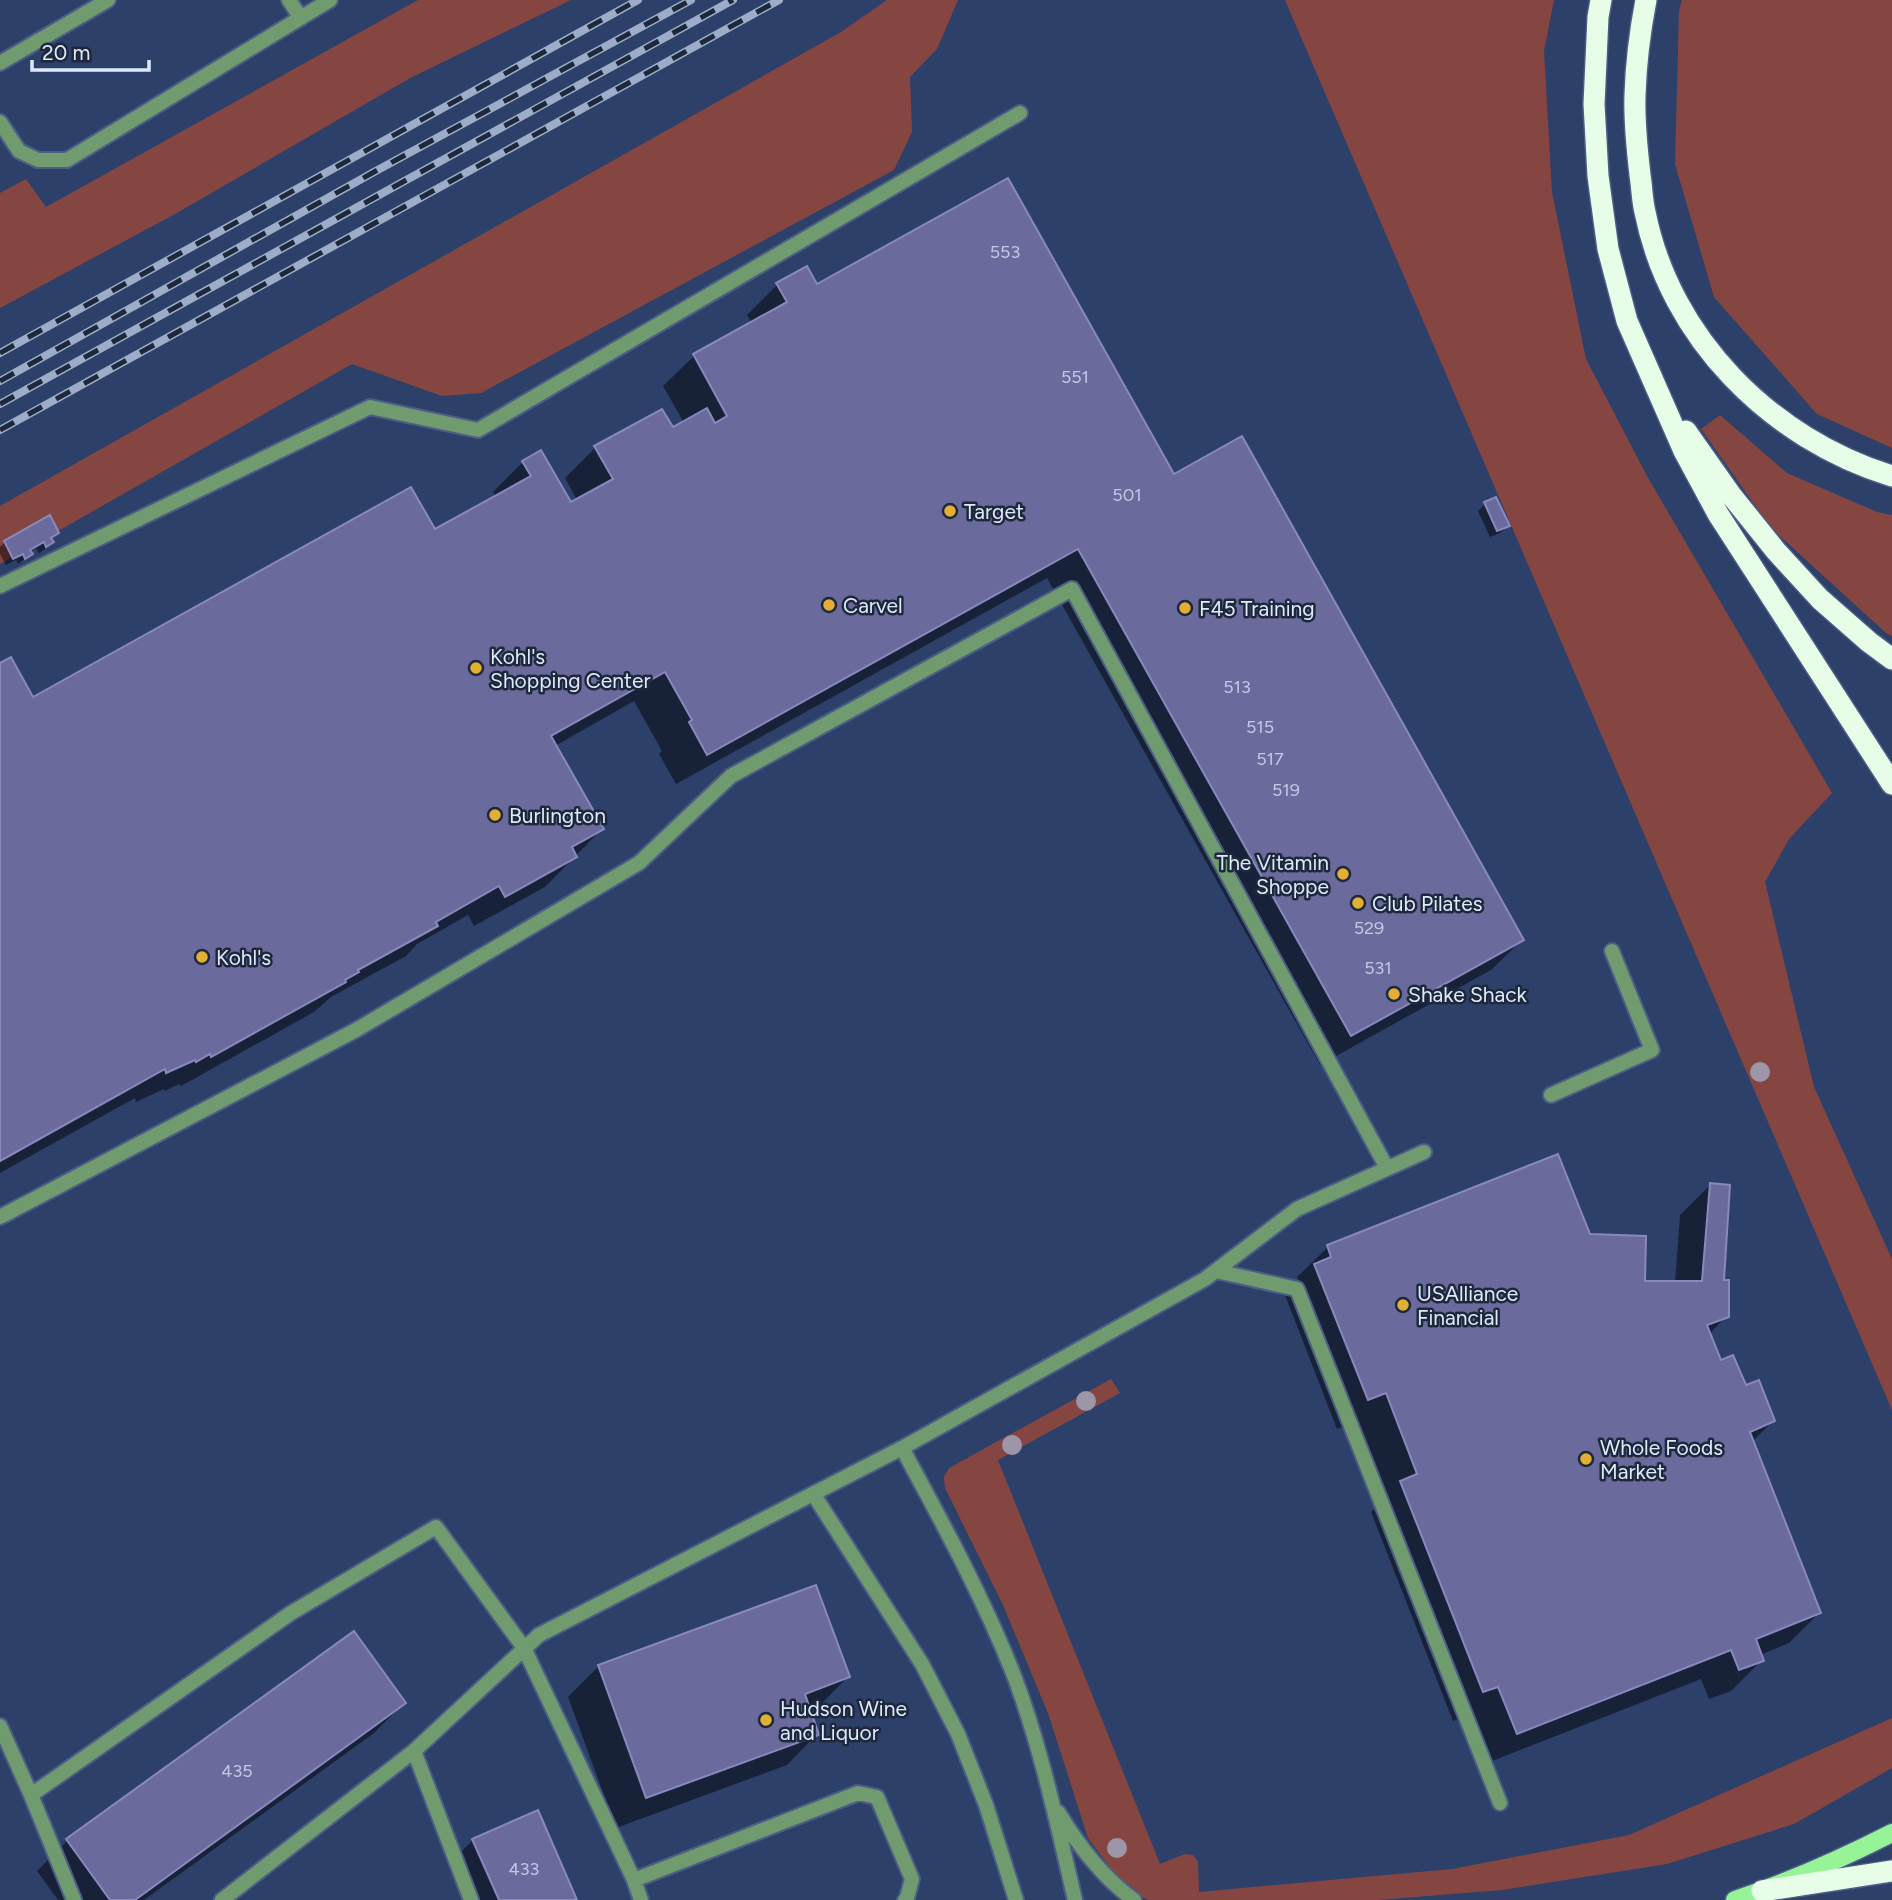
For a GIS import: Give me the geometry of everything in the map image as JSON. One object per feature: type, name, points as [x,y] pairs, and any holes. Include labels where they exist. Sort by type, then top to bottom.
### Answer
[{"type":"highway","points":[[1601,0],[1594,104],[1600,188],[1608,249],[1628,321],[1684,451],[1717,514],[1892,784]]},
{"type":"highway","points":[[1646,0],[1635,96],[1645,213],[1659,261],[1683,314],[1711,354],[1742,388],[1780,421],[1826,450],[1892,476]]},
{"type":"highway","points":[[1653,383],[1731,495],[1776,551],[1820,599],[1892,659]]},
{"type":"highway","points":[[1762,1891],[1892,1871]]},
{"type":"main road","points":[[1735,1900],[1827,1865],[1892,1833]]},
{"type":"lane","points":[[0,63],[108,0]]},
{"type":"lane","points":[[289,0],[300,18]]},
{"type":"lane","points":[[0,122],[19,151],[38,160],[67,160],[330,0]]},
{"type":"lane","points":[[0,586],[370,407],[478,430],[1020,113]]},
{"type":"lane","points":[[0,1217],[356,1030],[639,863],[731,776],[1072,589],[1387,1168]]},
{"type":"lane","points":[[1551,1095],[1651,1050],[1612,951]]},
{"type":"lane","points":[[222,1900],[414,1751],[539,1634],[814,1495],[1205,1279],[1297,1209],[1424,1152]]},
{"type":"lane","points":[[1216,1271],[1297,1289],[1500,1803]]},
{"type":"lane","points":[[902,1448],[947,1530],[988,1615],[1018,1688],[1052,1802],[1075,1900]]},
{"type":"lane","points":[[814,1495],[922,1664],[958,1734],[986,1805],[1016,1900]]},
{"type":"lane","points":[[31,1795],[291,1613],[436,1527],[524,1648],[641,1900]]},
{"type":"lane","points":[[0,1726],[74,1900]]},
{"type":"lane","points":[[414,1751],[471,1900]]},
{"type":"lane","points":[[634,1880],[858,1793],[877,1797],[912,1879],[905,1900]]},
{"type":"lane","points":[[1052,1802],[1075,1839],[1099,1868],[1121,1891],[1134,1900]]},
{"type":"shaded area","points":[[418,0],[571,0],[412,77],[175,214],[0,308],[0,193],[26,179],[46,207]]},
{"type":"shaded area","points":[[887,0],[958,0],[937,49],[910,77],[912,132],[894,170],[481,393],[442,396],[352,364],[0,564],[0,506],[841,32]]},
{"type":"shaded area","points":[[1285,0],[1554,0],[1544,51],[1552,192],[1586,359],[1647,476],[1832,793],[1789,839],[1765,882],[1814,1087],[1892,1259],[1892,1410]]},
{"type":"shaded area","points":[[1682,0],[1892,0],[1892,448],[1817,414],[1714,297],[1675,164],[1679,11]]},
{"type":"shaded area","points":[[1720,415],[1787,473],[1877,512],[1892,515],[1892,636],[1771,528],[1701,429]]},
{"type":"shaded area","points":[[1111,1379],[1120,1393],[998,1460],[1160,1864],[1185,1854],[1193,1855],[1198,1861],[1199,1892],[1452,1869],[1629,1835],[1892,1718],[1892,1768],[1794,1824],[1667,1864],[1502,1890],[1378,1900],[1148,1900],[1126,1889],[1088,1838],[1049,1716],[1003,1605],[945,1488],[944,1477],[949,1468]]},
{"type":"building","name":"Kohl's Shopping Center","points":[[1008,178],[1174,474],[1242,436],[1524,940],[1351,1036],[1078,549],[707,755],[689,722],[692,720],[665,672],[551,736],[604,829],[572,847],[577,857],[505,897],[499,886],[436,922],[438,926],[358,970],[359,972],[345,980],[346,982],[211,1057],[210,1054],[166,1073],[165,1069],[0,1161],[0,663],[11,657],[33,697],[411,487],[435,529],[531,476],[522,461],[541,450],[571,502],[613,479],[594,446],[662,409],[673,427],[707,408],[715,423],[727,416],[693,354],[787,302],[776,283],[807,266],[817,284]]},
{"type":"building","points":[[1496,497],[1510,526],[1497,531],[1484,502]]},
{"type":"building","points":[[50,515],[59,533],[51,538],[54,542],[46,547],[44,542],[30,550],[33,554],[25,559],[23,554],[13,559],[4,541]]},
{"type":"building","name":"Whole Foods Market","points":[[1558,1154],[1590,1234],[1646,1236],[1645,1281],[1702,1281],[1710,1183],[1730,1185],[1724,1280],[1729,1280],[1729,1317],[1707,1325],[1721,1360],[1733,1355],[1746,1385],[1759,1380],[1775,1421],[1750,1432],[1821,1613],[1756,1639],[1764,1661],[1739,1670],[1731,1650],[1517,1734],[1498,1687],[1483,1692],[1400,1481],[1417,1474],[1386,1393],[1368,1400],[1314,1264],[1331,1257],[1327,1245]]},
{"type":"building","points":[[816,1585],[850,1677],[805,1694],[819,1735],[646,1798],[598,1665]]},
{"type":"building","points":[[354,1631],[406,1703],[135,1900],[110,1900],[66,1839]]},
{"type":"building","points":[[538,1810],[577,1900],[499,1900],[472,1839]]},
{"type":"railway","points":[[0,353],[638,0]]},
{"type":"railway","points":[[0,381],[374,172],[691,0]]},
{"type":"railway","points":[[0,404],[733,0]]},
{"type":"railway","points":[[0,430],[779,0]]},
{"type":"place","name":"Target","points":[[950,511]]},
{"type":"place","name":"Carvel","points":[[829,605]]},
{"type":"place","name":"F45 Training","points":[[1185,608]]},
{"type":"place","name":"Kohl's Shopping Center","points":[[476,668]]},
{"type":"place","name":"Burlington","points":[[495,815]]},
{"type":"place","name":"The Vitamin Shoppe","points":[[1343,874]]},
{"type":"place","name":"Club Pilates","points":[[1358,903]]},
{"type":"place","name":"Kohl's","points":[[202,957]]},
{"type":"place","name":"Shake Shack","points":[[1394,994]]},
{"type":"place","name":"USAlliance Financial","points":[[1403,1305]]},
{"type":"place","name":"Whole Foods Market","points":[[1586,1459]]},
{"type":"place","name":"Hudson Wine and Liquor","points":[[766,1720]]}]
